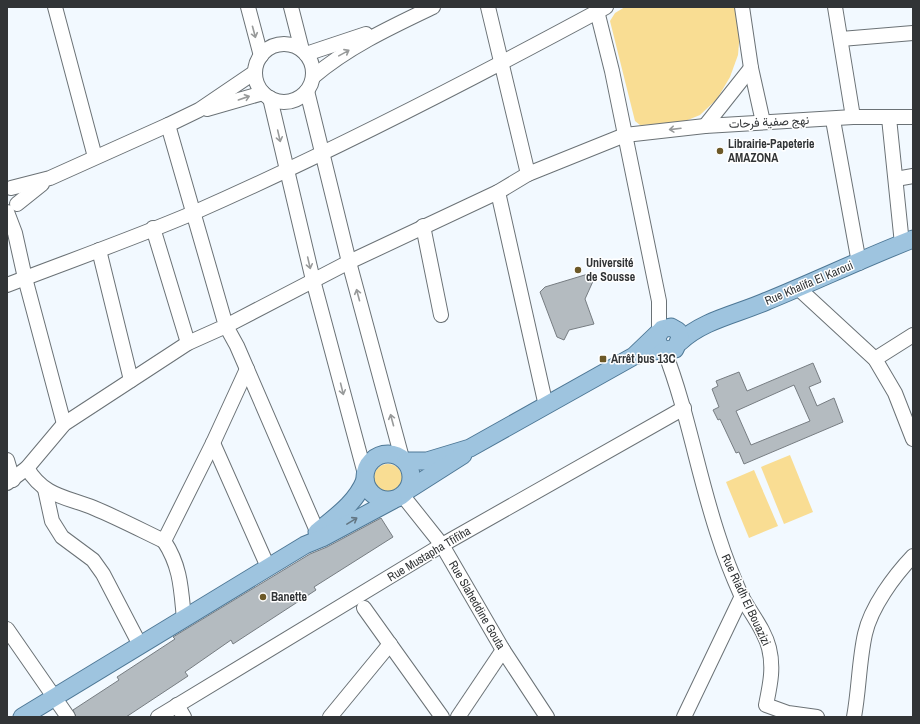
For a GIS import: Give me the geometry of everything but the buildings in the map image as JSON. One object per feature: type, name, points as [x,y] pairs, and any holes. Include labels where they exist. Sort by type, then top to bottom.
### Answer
[{"type":"main road","name":"Rue Khalifa El Karoui","points":[[634,356],[674,346],[687,335],[704,325],[908,242]]},
{"type":"main road","name":"Rue Khalifa El Karoui","points":[[404,460],[427,460],[470,448],[634,356],[663,330],[704,325]]},
{"type":"main road","points":[[663,330],[657,341],[674,346]]},
{"type":"main road","name":"Rue Khalifa El Karoui","points":[[305,545],[322,538],[401,495],[459,459],[470,448]]},
{"type":"main road","points":[[22,717],[305,545],[317,531],[349,504],[360,492],[364,477],[372,460],[379,455],[387,454],[404,460],[412,475],[401,495],[378,499],[367,488],[364,477]]},
{"type":"street","points":[[55,7],[95,157]]},
{"type":"street","points":[[248,7],[261,56]]},
{"type":"street","points":[[291,7],[304,52],[312,65],[313,77]]},
{"type":"street","points":[[199,110],[266,96],[287,102],[298,99],[307,91],[313,77],[336,58],[389,28],[433,7]]},
{"type":"street","points":[[488,7],[503,63],[528,174]]},
{"type":"street","points":[[742,7],[751,68],[763,122]]},
{"type":"street","points":[[835,7],[853,117]]},
{"type":"street","points":[[7,285],[192,213],[324,153],[503,63],[600,9],[659,301],[663,330]]},
{"type":"street","points":[[364,477],[313,280],[287,170],[266,96],[257,83],[255,72],[261,56],[269,48],[280,44],[292,45],[304,52],[389,28]]},
{"type":"street","points":[[841,39],[913,33]]},
{"type":"street","points":[[705,126],[751,68]]},
{"type":"street","points":[[9,187],[20,187],[50,178],[168,125],[199,110],[255,72]]},
{"type":"street","points":[[307,91],[324,153],[349,262],[404,460]]},
{"type":"street","name":"نهج صفية فرحات","points":[[10,481],[27,468],[64,424],[188,343],[226,326],[349,262],[498,192],[528,174],[625,135],[705,126],[763,122],[833,120],[853,117],[913,117]]},
{"type":"street","points":[[890,118],[896,179],[908,242]]},
{"type":"street","points":[[833,120],[859,263]]},
{"type":"street","points":[[168,125],[192,213],[226,326],[247,369],[317,531]]},
{"type":"street","points":[[896,179],[913,176]]},
{"type":"street","points":[[12,207],[50,178]]},
{"type":"street","points":[[9,187],[18,194],[12,207],[15,233],[25,278],[64,424]]},
{"type":"street","points":[[498,192],[546,406]]},
{"type":"street","points":[[423,226],[441,315]]},
{"type":"street","points":[[153,228],[188,343]]},
{"type":"street","points":[[99,250],[131,380]]},
{"type":"street","points":[[798,288],[875,359],[895,393],[913,438]]},
{"type":"street","points":[[875,359],[913,335]]},
{"type":"street","name":"Rue Riadh El Bouazizi","points":[[674,346],[674,376],[684,408],[718,537],[742,596],[758,622],[769,648],[772,666],[771,681],[764,711],[817,717]]},
{"type":"street","points":[[164,541],[213,443],[247,369]]},
{"type":"street","name":"Rue Mustapha Tfifiha","points":[[158,717],[181,711],[442,545],[684,408]]},
{"type":"street","points":[[213,443],[268,568]]},
{"type":"street","points":[[7,460],[10,481]]},
{"type":"street","points":[[27,468],[34,478],[45,488],[60,497],[94,508],[164,541],[177,564],[180,575],[184,619]]},
{"type":"street","points":[[45,488],[52,521],[62,537],[77,550],[93,560],[103,574],[140,645]]},
{"type":"street","name":"Rue Slaheddine Gouta","points":[[401,495],[442,545],[503,650],[547,717]]},
{"type":"street","points":[[854,717],[865,634],[872,614],[899,571],[913,556]]},
{"type":"street","points":[[684,717],[742,596]]},
{"type":"street","points":[[364,608],[442,717]]},
{"type":"street","points":[[7,629],[68,717]]},
{"type":"street","points":[[330,717],[390,644]]},
{"type":"street","points":[[458,717],[503,650]]},
{"type":"shaded area","points":[[625,7],[736,7],[740,31],[738,55],[730,77],[717,99],[700,115],[678,124],[640,125],[635,121],[610,21],[615,13]]},
{"type":"shaded area","points":[[790,455],[813,512],[784,524],[761,467]]},
{"type":"shaded area","points":[[388,464],[398,468],[402,478],[398,488],[388,492],[378,488],[374,478],[378,468]]},
{"type":"shaded area","points":[[754,470],[778,526],[749,538],[726,482]]},
{"type":"place","name":"Librairie-Papeterie AMAZONA","points":[[720,151]]},
{"type":"place","name":"Université de Sousse","points":[[578,270]]},
{"type":"place","name":"Arrêt bus 13C","points":[[603,359]]},
{"type":"place","name":"Banette","points":[[263,597]]}]
